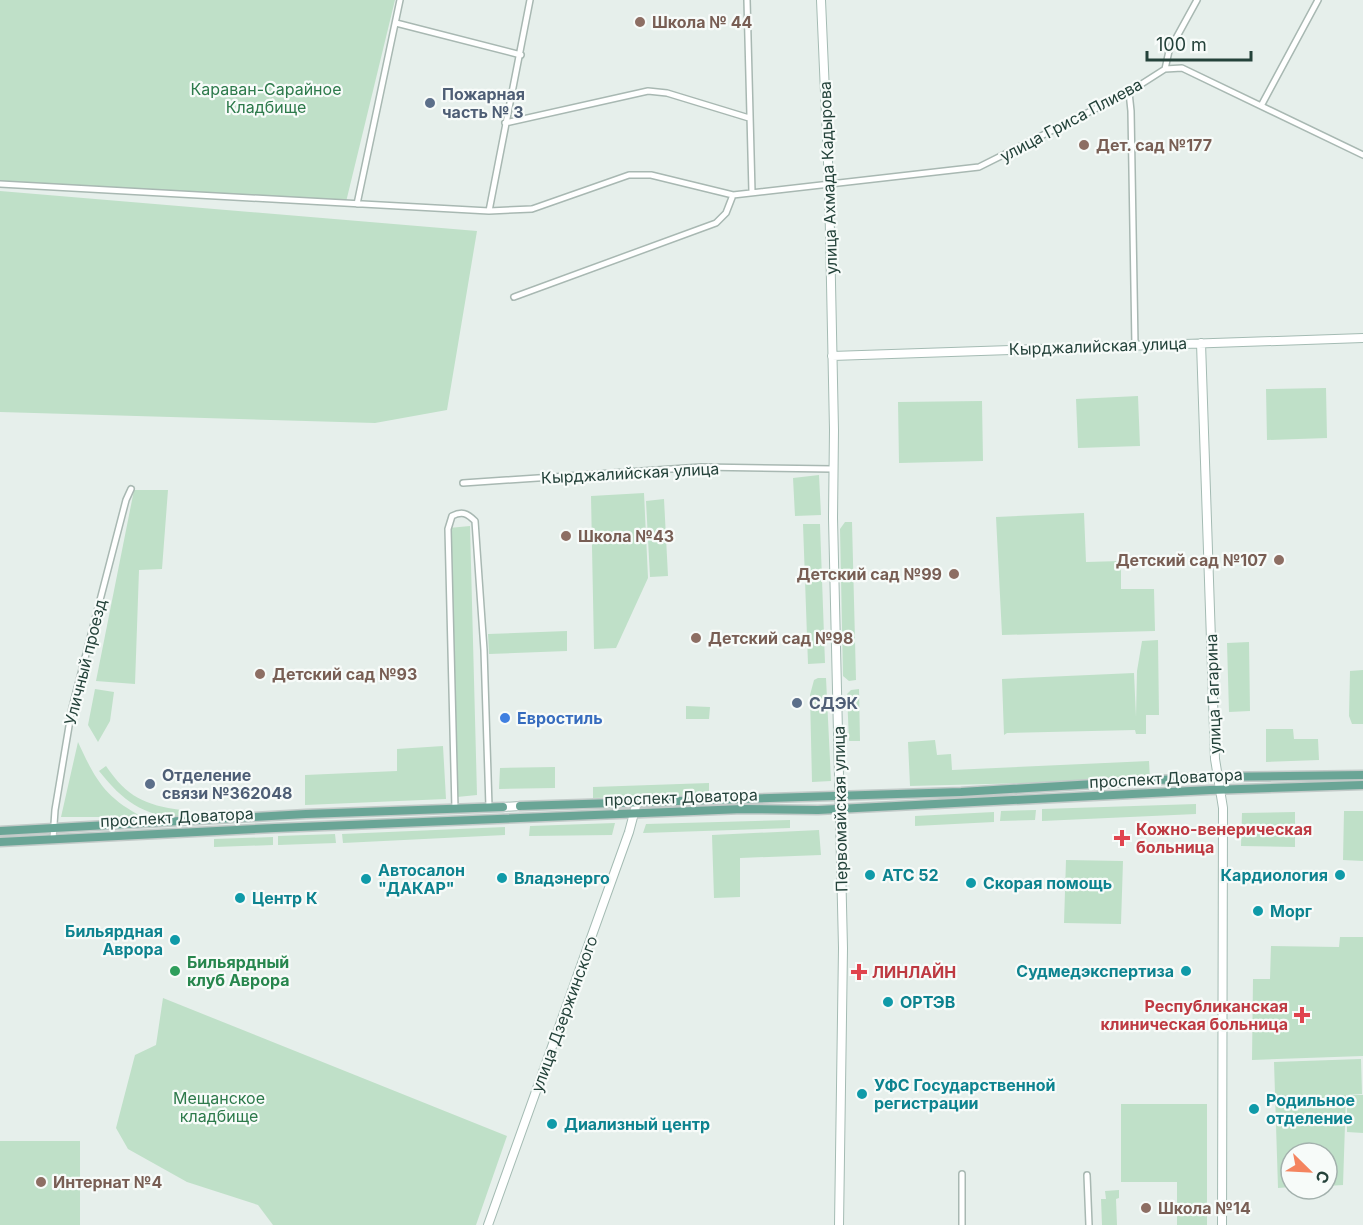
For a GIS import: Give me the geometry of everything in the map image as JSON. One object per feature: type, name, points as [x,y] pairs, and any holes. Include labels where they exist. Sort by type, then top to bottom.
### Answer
[{"type":"main road","name":"проспект Доватора","points":[[520,806],[971,792],[1218,777],[1363,775]]},
{"type":"main road","name":"проспект Доватора","points":[[0,842],[634,814],[840,809],[1363,785]]},
{"type":"main road","name":"проспект Доватора","points":[[0,831],[503,807]]},
{"type":"street","points":[[357,204],[400,0]]},
{"type":"street","points":[[489,211],[530,0]]},
{"type":"street","points":[[747,0],[752,192]]},
{"type":"street","name":"улица Ахмада Кадырова","points":[[821,0],[830,185],[832,356]]},
{"type":"street","points":[[1197,0],[1169,51],[1165,69],[1182,68],[1363,155]]},
{"type":"street","points":[[1261,106],[1318,0]]},
{"type":"street","points":[[396,23],[520,55]]},
{"type":"street","name":"улица Гриса Плиева","points":[[733,195],[979,167],[1128,92],[1165,69]]},
{"type":"street","points":[[505,123],[648,91],[667,93],[749,118]]},
{"type":"street","points":[[1128,92],[1131,111],[1135,345]]},
{"type":"street","points":[[0,184],[489,211],[532,209],[629,175],[651,175],[733,195],[726,213],[716,223],[514,297]]},
{"type":"street","name":"Кырджалийская улица","points":[[832,356],[1363,338]]},
{"type":"street","name":"улица Гагарина","points":[[1201,343],[1215,759],[1223,808],[1222,1225]]},
{"type":"street","name":"Первомайская улица","points":[[832,356],[843,960],[839,1225]]},
{"type":"street","name":"Кырджалийская улица","points":[[463,483],[701,468],[833,469]]},
{"type":"street","name":"Уличный проезд","points":[[53,838],[77,687],[126,500],[131,489]]},
{"type":"street","points":[[455,809],[448,529],[452,516],[457,514],[468,514],[475,521],[484,650],[489,807]]},
{"type":"street","name":"улица Дзержинского","points":[[488,1225],[637,802]]},
{"type":"street","name":"проспект Доватора","points":[[503,807],[520,806]]},
{"type":"street","points":[[962,1174],[962,1225]]},
{"type":"street","points":[[1087,1175],[1089,1225]]},
{"type":"green space","name":"Караван-Сарайное Кладбище","points":[[0,0],[395,0],[346,202],[0,181]]},
{"type":"green space","points":[[0,191],[477,231],[447,410],[375,423],[0,412]]},
{"type":"green space","points":[[1326,388],[1327,438],[1267,440],[1266,389]]},
{"type":"green space","points":[[1138,396],[1140,446],[1078,448],[1076,399]]},
{"type":"green space","points":[[982,401],[983,461],[899,463],[898,402]]},
{"type":"green space","points":[[819,475],[821,515],[795,516],[793,478]]},
{"type":"green space","points":[[134,490],[168,490],[162,569],[139,570],[135,684],[96,681]]},
{"type":"green space","points":[[644,493],[648,578],[616,648],[594,649],[591,496]]},
{"type":"green space","points":[[664,499],[668,576],[650,577],[646,501]]},
{"type":"green space","points":[[1084,513],[1086,562],[1121,561],[1121,589],[1154,589],[1155,631],[1002,635],[996,517]]},
{"type":"green space","points":[[845,522],[852,522],[856,680],[849,681],[843,676],[840,529]]},
{"type":"green space","points":[[803,524],[820,524],[825,663],[808,664]]},
{"type":"green space","points":[[470,526],[477,795],[457,797],[449,528]]},
{"type":"green space","points":[[567,631],[567,651],[489,654],[488,634]]},
{"type":"green space","points":[[1158,640],[1159,715],[1146,715],[1146,734],[1136,734],[1135,730],[1007,733],[1004,735],[1002,679],[1134,673],[1136,717],[1137,671],[1142,641]]},
{"type":"green space","points":[[1249,642],[1250,711],[1229,712],[1227,643]]},
{"type":"green space","points":[[1363,670],[1363,724],[1352,724],[1349,716],[1350,671]]},
{"type":"green space","points":[[826,678],[831,781],[812,782],[810,695],[814,680]]},
{"type":"green space","points":[[95,689],[114,692],[110,721],[98,742],[88,725]]},
{"type":"green space","points":[[859,689],[860,741],[849,741],[847,694],[851,690]]},
{"type":"green space","points":[[686,706],[710,707],[709,719],[686,719]]},
{"type":"green space","points":[[1266,729],[1293,729],[1294,739],[1318,739],[1319,760],[1266,762]]},
{"type":"green space","points":[[935,740],[937,755],[951,754],[952,770],[1149,761],[1150,780],[910,786],[908,742]]},
{"type":"green space","points":[[78,742],[96,777],[110,795],[143,817],[61,817]]},
{"type":"green space","points":[[443,746],[446,799],[305,805],[305,775],[397,771],[397,749]]},
{"type":"green space","points":[[106,766],[129,792],[147,802],[181,810],[181,819],[155,814],[134,805],[117,791],[99,771]]},
{"type":"green space","points":[[555,767],[555,788],[499,789],[500,768]]},
{"type":"green space","points":[[709,783],[709,795],[593,798],[593,787]]},
{"type":"green space","points":[[1196,804],[1196,814],[1042,821],[1042,809]]},
{"type":"green space","points":[[1036,810],[1035,820],[1000,821],[1001,811]]},
{"type":"green space","points":[[1344,811],[1363,811],[1363,861],[1343,860]]},
{"type":"green space","points":[[994,812],[994,822],[915,826],[915,816]]},
{"type":"green space","points":[[1295,812],[1295,847],[1241,846],[1242,813]]},
{"type":"green space","points":[[790,820],[790,828],[643,833],[646,824]]},
{"type":"green space","points":[[615,823],[612,835],[529,836],[530,826]]},
{"type":"green space","points":[[505,827],[505,835],[343,843],[342,834]]},
{"type":"green space","points":[[819,830],[821,855],[740,858],[740,897],[714,898],[712,835]]},
{"type":"green space","points":[[335,834],[336,843],[278,845],[278,836]]},
{"type":"green space","points":[[273,837],[273,845],[214,847],[214,839]]},
{"type":"green space","points":[[1066,860],[1123,861],[1121,924],[1064,923]]},
{"type":"green space","points":[[1340,937],[1363,937],[1363,1056],[1252,1060],[1253,979],[1270,979],[1271,946],[1339,947]]},
{"type":"green space","name":"Мещанское кладбище","points":[[163,998],[507,1136],[476,1225],[273,1225],[258,1205],[187,1182],[128,1149],[116,1128],[135,1055],[156,1045]]},
{"type":"green space","points":[[1361,1059],[1362,1094],[1346,1095],[1343,1185],[1339,1185],[1339,1141],[1279,1141],[1278,1188],[1274,1062]]},
{"type":"green space","points":[[1347,1095],[1363,1095],[1363,1133],[1347,1132]]},
{"type":"green space","points":[[1121,1104],[1207,1104],[1207,1225],[1177,1225],[1177,1182],[1121,1182]]},
{"type":"green space","name":"Интернат №4","points":[[0,1141],[80,1141],[80,1225],[0,1225]]},
{"type":"green space","points":[[1119,1190],[1119,1198],[1116,1199],[1117,1225],[1102,1225],[1101,1199],[1106,1199],[1105,1191]]},
{"type":"place","name":"Школа № 44","points":[[640,22]]},
{"type":"place","name":"Пожарная часть № 3","points":[[430,103]]},
{"type":"place","name":"Дет. сад №177","points":[[1084,145]]},
{"type":"place","name":"Школа №43","points":[[566,536]]},
{"type":"place","name":"Детский сад №107","points":[[1279,560]]},
{"type":"place","name":"Детский сад №99","points":[[954,574]]},
{"type":"place","name":"Детский сад №98","points":[[696,638]]},
{"type":"place","name":"Детский сад №93","points":[[260,674]]},
{"type":"place","name":"СДЭК","points":[[797,703]]},
{"type":"place","name":"Евростиль","points":[[505,718]]},
{"type":"place","name":"Отделение связи №362048","points":[[150,784]]},
{"type":"place","name":"Кожно-венерическая больница","points":[[1122,838]]},
{"type":"place","name":"АТС 52","points":[[870,875]]},
{"type":"place","name":"Кардиология","points":[[1340,875]]},
{"type":"place","name":"Владэнерго","points":[[502,878]]},
{"type":"place","name":"Автосалон \"ДАКАР\"","points":[[366,879]]},
{"type":"place","name":"Скорая помощь","points":[[971,883]]},
{"type":"place","name":"Центр К","points":[[240,898]]},
{"type":"place","name":"Морг","points":[[1258,911]]},
{"type":"place","name":"Бильярдная Аврора","points":[[175,940]]},
{"type":"place","name":"Бильярдный клуб Аврора","points":[[175,971]]},
{"type":"place","name":"Судмедэкспертиза","points":[[1186,971]]},
{"type":"place","name":"ЛИНЛАЙН","points":[[859,972]]},
{"type":"place","name":"ОРТЭВ","points":[[888,1002]]},
{"type":"place","name":"Республиканская клиническая больница","points":[[1302,1015]]},
{"type":"place","name":"УФС Государственной регистрации","points":[[862,1094]]},
{"type":"place","name":"Родильное отделение","points":[[1254,1109]]},
{"type":"place","name":"Диализный центр","points":[[552,1124]]},
{"type":"place","name":"Интернат №4","points":[[41,1182]]},
{"type":"place","name":"Школа №14","points":[[1146,1208]]}]
